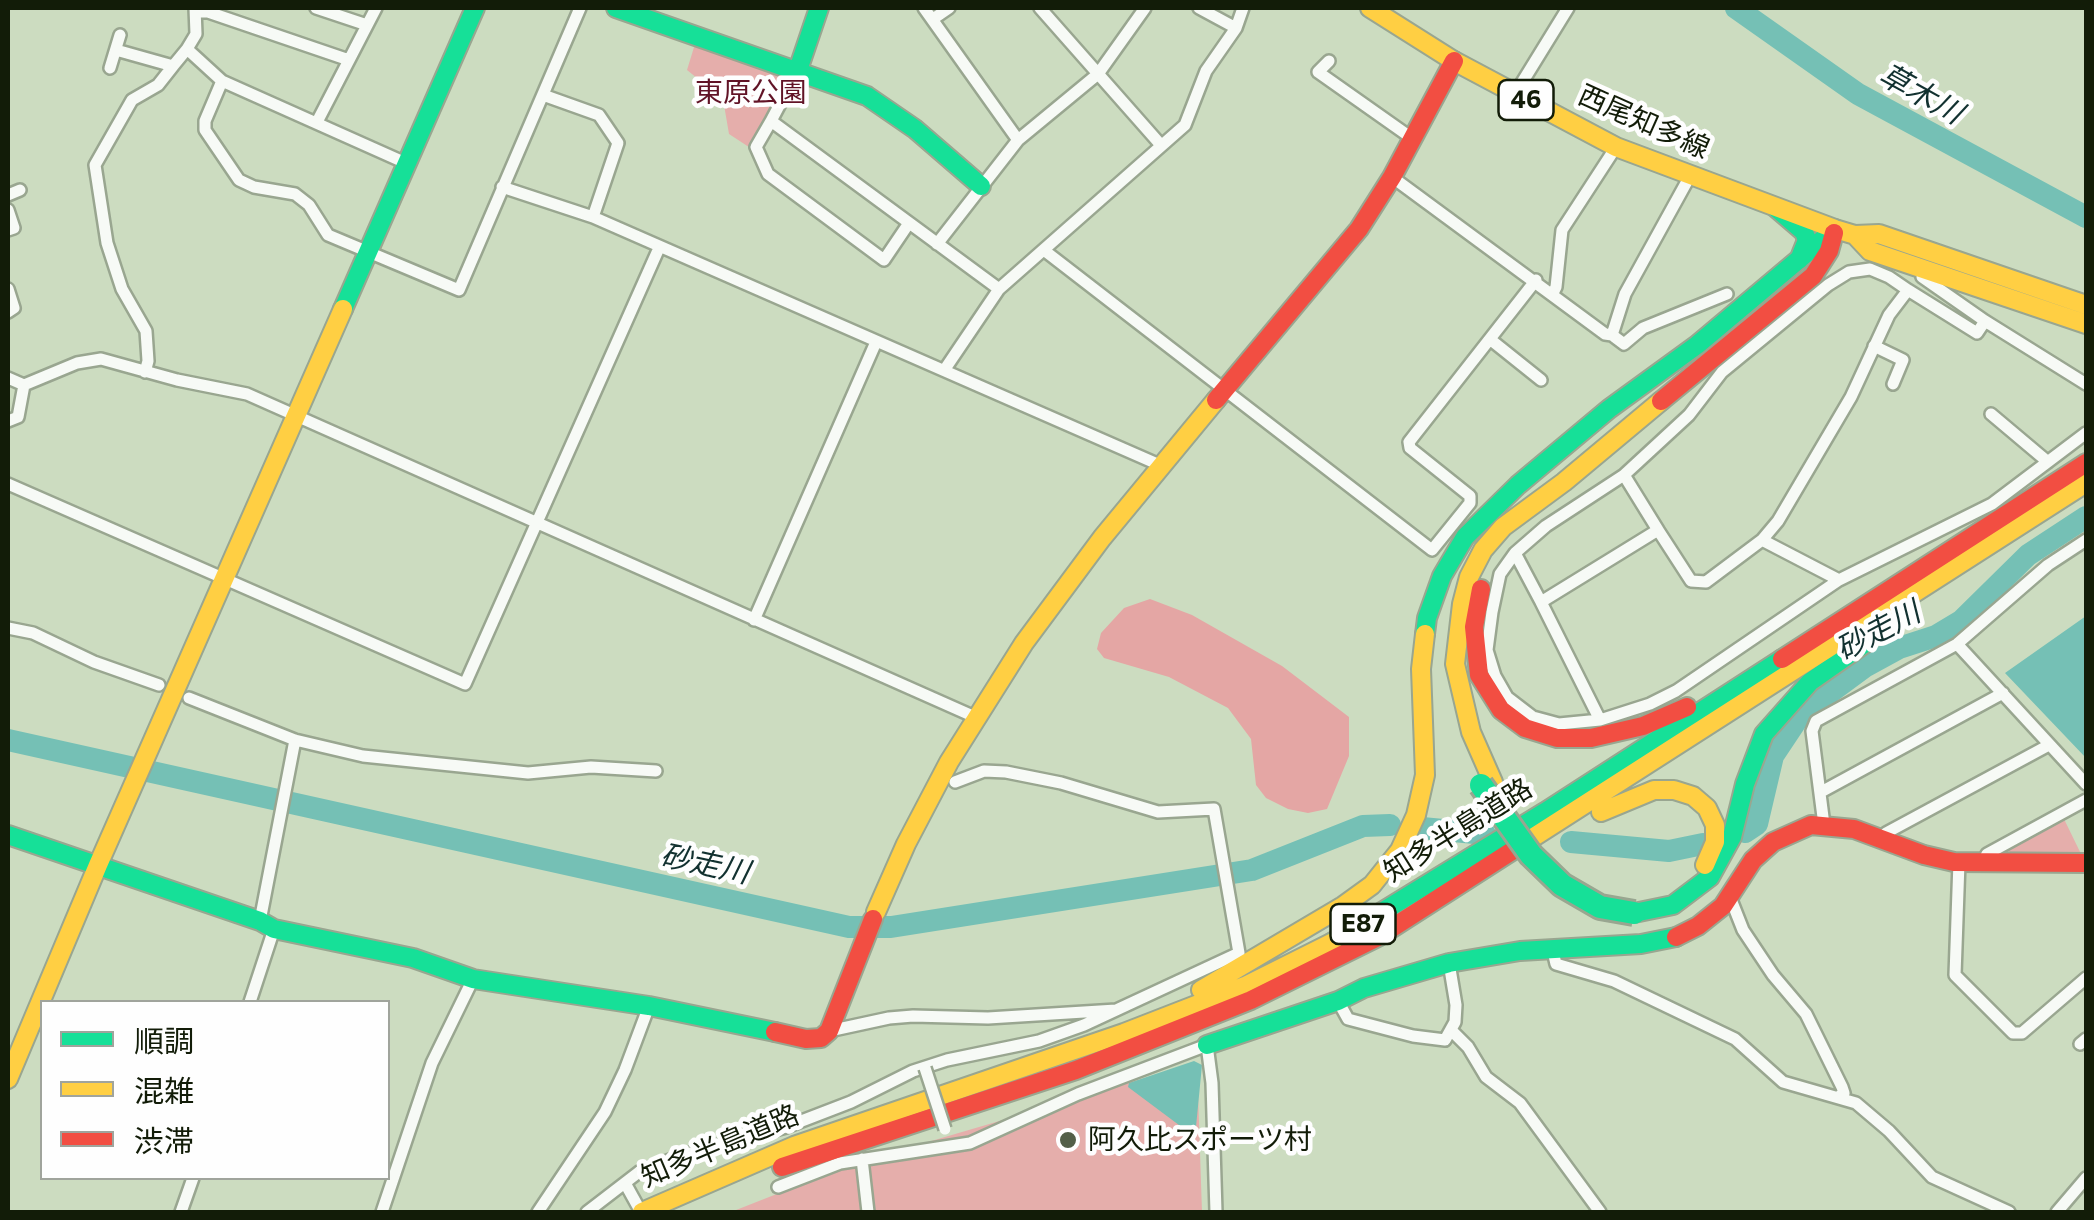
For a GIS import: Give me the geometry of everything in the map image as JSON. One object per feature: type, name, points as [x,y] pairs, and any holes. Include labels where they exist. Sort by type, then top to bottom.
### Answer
[{"type":"main road","points":[[41,1000],[475,8]]},
{"type":"main road","points":[[616,8],[867,96],[915,129],[981,186]]},
{"type":"main road","points":[[798,70],[819,8]]},
{"type":"main road","name":"西尾知多線","points":[[1370,8],[1454,61],[1616,147],[1845,232],[1880,234],[2086,305]]},
{"type":"main road","points":[[8,835],[267,925],[413,958],[473,979],[649,1006],[806,1039],[821,1038],[829,1031],[906,844],[975,716],[1050,606],[1359,230],[1454,61]]},
{"type":"main road","points":[[1776,208],[1795,222],[1807,240],[1798,263]]},
{"type":"main road","points":[[1063,1054],[1071,1044],[1203,989],[1343,906],[1372,884],[1388,867],[1416,815],[1425,774],[1421,669],[1433,597],[1465,537],[1518,485],[1609,408],[1798,263],[1845,232]]},
{"type":"main road","points":[[1487,784],[1460,700],[1455,645],[1465,592],[1491,540],[1813,276],[1845,232]]},
{"type":"main road","name":"西尾知多線","points":[[1845,232],[1870,251],[2086,324]]},
{"type":"main road","name":"知多半島道路","points":[[676,1212],[798,1160],[1132,1049],[1251,1000],[1378,937],[1982,550],[2086,463]]},
{"type":"main road","name":"知多半島道路","points":[[642,1212],[812,1139],[1063,1054],[1245,986],[1346,935],[1561,802],[1893,587],[2086,482]]},
{"type":"main road","points":[[1522,511],[1486,572],[1476,612],[1475,659],[1490,698],[1513,720],[1540,735],[1591,738],[1672,715],[1877,586],[1893,587]]},
{"type":"main road","points":[[1484,522],[1454,578],[1444,614],[1441,652],[1451,714],[1520,841],[1562,885],[1600,907],[1673,905],[1710,878],[1732,837],[1754,756],[1779,714],[1810,682],[1956,579],[1982,550]]},
{"type":"main road","points":[[1378,937],[1396,938],[1562,834],[1624,800],[1664,790],[1693,796],[1707,808],[1715,825],[1714,842],[1705,866],[1671,894],[1632,907]]},
{"type":"main road","points":[[1207,1046],[1338,1001],[1364,988],[1450,963],[1552,948],[1640,944],[1675,937],[1710,918],[1730,897],[1754,860],[1773,842],[1800,828],[1824,825],[1854,829],[1924,855],[1970,863],[2086,864]]},
{"type":"main road","points":[[8,1078],[40,1002]]},
{"type":"street","points":[[316,8],[367,25]]},
{"type":"street","points":[[317,122],[376,8]]},
{"type":"street","points":[[222,81],[204,127],[233,174],[248,184],[302,198],[328,235],[459,290],[580,8]]},
{"type":"street","points":[[924,8],[1018,140]]},
{"type":"street","points":[[933,19],[949,8]]},
{"type":"street","points":[[1040,8],[1160,144]]},
{"type":"street","points":[[936,244],[1018,140],[1098,74],[1146,8]]},
{"type":"street","points":[[1199,8],[1236,28]]},
{"type":"street","points":[[945,369],[999,289],[1185,126],[1206,71],[1236,28],[1243,8]]},
{"type":"street","points":[[1515,94],[1568,8]]},
{"type":"street","points":[[145,372],[146,331],[122,289],[107,243],[96,165],[132,100],[158,85],[187,49],[196,34],[196,10],[349,60]]},
{"type":"street","points":[[110,68],[120,35]]},
{"type":"street","points":[[187,49],[222,81],[408,164]]},
{"type":"street","points":[[116,50],[172,66]]},
{"type":"street","points":[[1329,61],[1318,72],[1413,140]]},
{"type":"street","points":[[798,70],[756,148],[768,174],[884,260],[909,223]]},
{"type":"street","points":[[543,96],[599,115],[618,143],[593,218]]},
{"type":"street","points":[[771,122],[999,289]]},
{"type":"street","points":[[1553,294],[1562,230],[1616,147]]},
{"type":"street","points":[[1612,334],[1626,294],[1690,176]]},
{"type":"street","points":[[1392,177],[1624,344],[1642,328],[1727,294]]},
{"type":"street","points":[[502,187],[593,218],[1162,466]]},
{"type":"street","points":[[8,210],[14,228],[8,230]]},
{"type":"street","points":[[8,484],[465,684],[659,248]]},
{"type":"street","points":[[1045,252],[1432,550],[1470,503],[1470,496],[1408,444],[1536,280]]},
{"type":"street","points":[[1985,320],[1977,334],[1889,276],[1870,270],[1849,272],[1828,286],[1722,372],[1688,415],[1624,475],[1546,526],[1515,553],[1500,574],[1486,650],[1507,697],[1533,717],[1559,724],[1600,720],[1650,704],[1676,691],[1839,580],[1992,504],[2086,434]]},
{"type":"street","points":[[1922,277],[2086,384]]},
{"type":"street","points":[[8,289],[14,308],[8,312]]},
{"type":"street","points":[[1624,475],[1691,581],[1706,582],[1762,540],[1778,521],[1851,398],[1889,315],[1908,290]]},
{"type":"street","points":[[1491,340],[1541,380]]},
{"type":"street","points":[[754,620],[876,342]]},
{"type":"street","points":[[1874,346],[1903,360],[1893,384]]},
{"type":"street","points":[[8,378],[24,385],[88,360],[120,362],[145,372],[236,390],[975,716]]},
{"type":"street","points":[[8,422],[18,416],[24,385]]},
{"type":"street","points":[[1991,414],[2048,462]]},
{"type":"street","points":[[1541,602],[1658,530]]},
{"type":"street","points":[[1762,540],[1839,580]]},
{"type":"street","points":[[1824,825],[1812,731],[1816,722],[1957,644],[2048,565],[2086,540]]},
{"type":"street","points":[[1515,553],[1600,720]]},
{"type":"street","points":[[8,628],[34,633],[94,662],[160,685]]},
{"type":"street","points":[[1957,644],[2086,784]]},
{"type":"street","points":[[1821,792],[2003,693]]},
{"type":"street","points":[[189,698],[296,740],[363,756],[528,772],[591,767],[656,771]]},
{"type":"street","points":[[250,1000],[267,925],[296,740]]},
{"type":"street","points":[[1883,839],[2049,744]]},
{"type":"street","points":[[587,1212],[627,1186],[640,1172],[786,1127],[925,1068],[1039,1041],[1120,1011],[1239,954],[1214,809],[1158,812],[1006,772],[984,771],[955,782]]},
{"type":"street","points":[[2086,800],[1970,863],[1955,975],[2013,1033],[2022,1033],[2086,978]]},
{"type":"street","points":[[1730,897],[1744,930],[1773,975],[1806,1014],[1842,1087],[1844,1094],[1838,1097]]},
{"type":"street","points":[[1552,948],[1556,964],[1614,981],[1735,1039],[1783,1082],[1848,1099],[1872,1116],[1932,1176],[2010,1212]]},
{"type":"street","points":[[1338,1001],[1348,1019],[1356,1022],[1445,1040],[1452,1031],[1456,1005],[1450,963]]},
{"type":"street","points":[[382,1212],[432,1063],[473,979]]},
{"type":"street","points":[[538,1212],[604,1112],[649,1006]]},
{"type":"street","points":[[829,1031],[901,1017],[988,1018],[1120,1011]]},
{"type":"street","points":[[1452,1031],[1486,1077],[1520,1103],[1600,1212]]},
{"type":"street","points":[[778,1187],[834,1164],[970,1142],[1078,1094],[1207,1046],[1216,1212]]},
{"type":"street","points":[[925,1068],[949,1147]]},
{"type":"street","points":[[862,1159],[868,1212]]},
{"type":"street","points":[[2057,1212],[2086,1178]]},
{"type":"street","points":[[182,1212],[192,1180]]},
{"type":"street","points":[[627,1186],[642,1212]]},
{"type":"green space","name":"東原公園","points":[[695,44],[784,74],[773,127],[758,153],[729,134],[723,99],[687,70]]},
{"type":"green space","points":[[2064,819],[2082,856],[2010,856],[2008,848]]},
{"type":"green space","name":"阿久比スポーツ村","points":[[1197,1063],[1202,1212],[731,1212],[853,1164]]},
{"type":"shaded area","points":[[1150,599],[1192,615],[1282,666],[1349,717],[1349,756],[1327,809],[1308,813],[1266,798],[1256,785],[1251,739],[1228,708],[1169,677],[1104,658],[1097,649],[1101,633],[1124,608]]},
{"type":"water","points":[[2086,616],[2086,758],[2005,673]]},
{"type":"water","points":[[1194,1061],[1202,1065],[1195,1137],[1128,1087],[1129,1083]]},
{"type":"waterway","name":"草木川","points":[[1736,8],[1858,94],[2086,217]]},
{"type":"waterway","name":"砂走川","points":[[1745,832],[1757,824],[1773,756],[1801,714],[1866,666],[1961,621],[2028,555],[2086,517]]},
{"type":"waterway","name":"砂走川","points":[[8,740],[849,927],[891,927],[1252,870],[1363,826],[1390,825]]},
{"type":"waterway","name":"砂走川","points":[[1422,828],[1485,834]]},
{"type":"waterway","name":"砂走川","points":[[1571,842],[1669,851],[1703,844]]},
{"type":"traffic: fast","points":[[343,309],[475,8]]},
{"type":"traffic: fast","points":[[616,8],[867,96],[915,129],[981,186]]},
{"type":"traffic: fast","points":[[798,70],[819,8]]},
{"type":"traffic: fast","points":[[1776,208],[1804,232],[1807,240],[1799,260]]},
{"type":"traffic: fast","points":[[1425,634],[1442,576],[1465,537],[1518,485],[1609,409],[1697,345],[1835,229]]},
{"type":"traffic: fast","points":[[1634,913],[1673,905],[1710,877],[1732,837],[1745,784],[1764,734],[1810,682],[1867,642]]},
{"type":"traffic: fast","points":[[1333,942],[1545,812],[1782,659]]},
{"type":"traffic: fast","points":[[1481,785],[1531,855],[1562,885],[1600,907],[1634,913]]},
{"type":"traffic: fast","points":[[8,835],[274,929],[413,958],[473,979],[649,1006],[775,1032]]},
{"type":"traffic: fast","points":[[1207,1045],[1338,1001],[1364,988],[1449,963],[1520,951],[1641,944],[1676,937]]},
{"type":"traffic: slow","points":[[1370,8],[1454,61],[1616,147],[1835,229],[1855,235],[1879,234],[2086,305]]},
{"type":"traffic: slow","points":[[1855,235],[1870,251],[2086,324]]},
{"type":"traffic: slow","points":[[41,1000],[343,309]]},
{"type":"traffic: slow","points":[[876,912],[949,762],[1024,643],[1102,538],[1216,400]]},
{"type":"traffic: slow","points":[[1493,782],[1471,732],[1455,664],[1469,577],[1483,550],[1503,527],[1661,401]]},
{"type":"traffic: slow","points":[[1515,849],[2086,483]]},
{"type":"traffic: slow","points":[[1201,990],[1343,906],[1372,885],[1400,850],[1416,815],[1425,775],[1421,669],[1425,634]]},
{"type":"traffic: slow","points":[[1601,812],[1654,790],[1674,790],[1693,796],[1707,808],[1715,825],[1715,842],[1705,865]]},
{"type":"traffic: slow","points":[[642,1212],[794,1146],[1124,1033],[1245,986],[1333,942]]},
{"type":"traffic: slow","points":[[8,1079],[40,1003]]},
{"type":"traffic: jam","points":[[1216,400],[1359,229],[1392,177],[1454,61]]},
{"type":"traffic: jam","points":[[1661,401],[1813,276],[1829,251],[1834,233]]},
{"type":"traffic: jam","points":[[1782,659],[2086,463]]},
{"type":"traffic: jam","points":[[1481,589],[1474,627],[1479,675],[1501,710],[1525,728],[1557,738],[1591,738],[1643,726],[1687,707]]},
{"type":"traffic: jam","points":[[1676,937],[1723,906],[1753,860],[1773,842],[1811,825],[1854,829],[1954,862],[2086,863]]},
{"type":"traffic: jam","points":[[782,1167],[1076,1070],[1251,1000],[1378,937],[1515,849]]},
{"type":"traffic: jam","points":[[775,1032],[806,1039],[821,1038],[829,1031],[873,919]]},
{"type":"place","name":"阿久比スポーツ村","points":[[1068,1140]]}]
